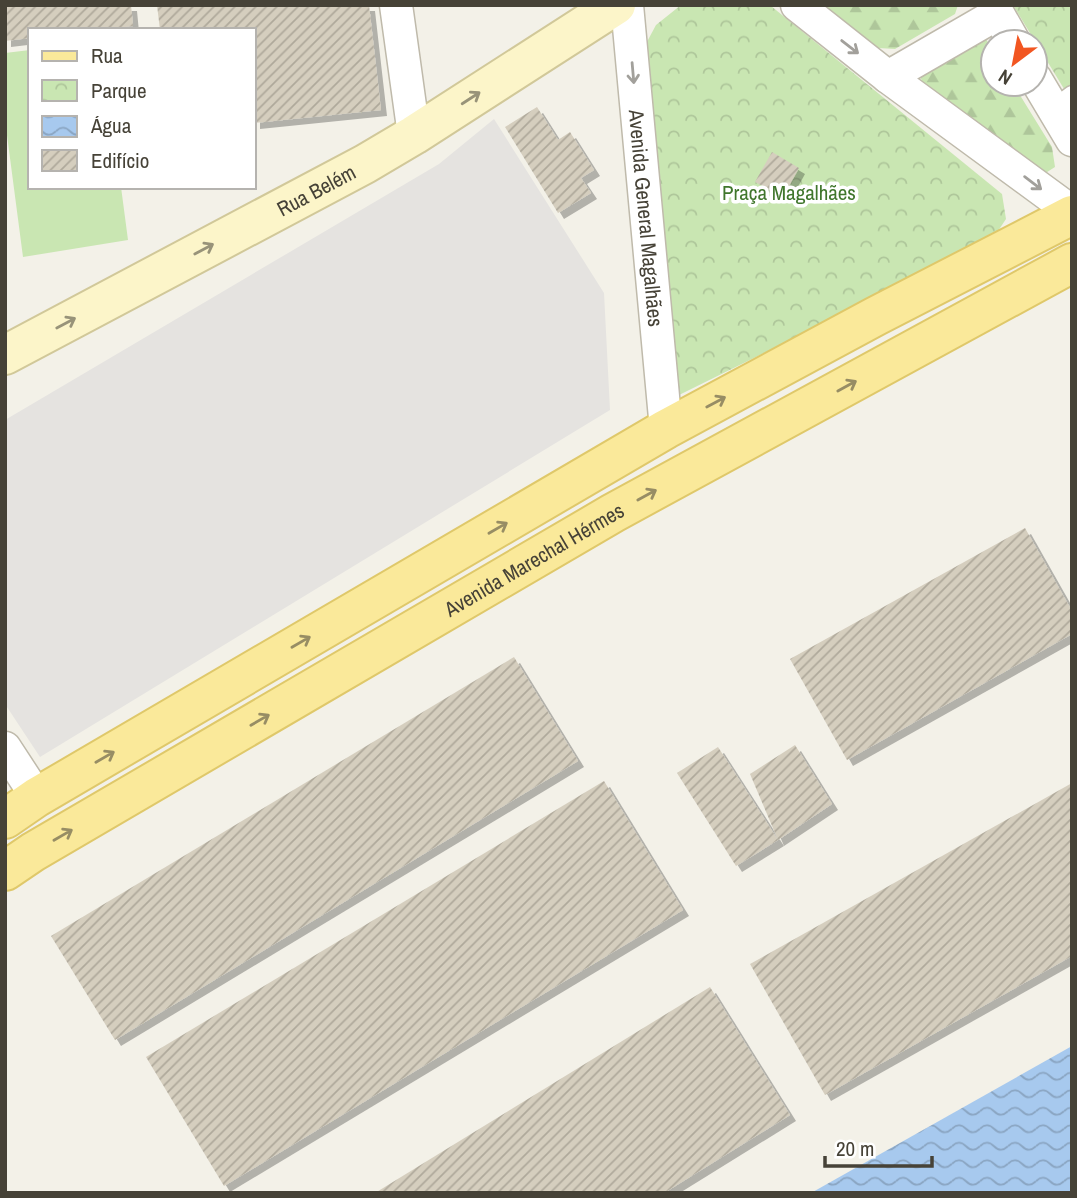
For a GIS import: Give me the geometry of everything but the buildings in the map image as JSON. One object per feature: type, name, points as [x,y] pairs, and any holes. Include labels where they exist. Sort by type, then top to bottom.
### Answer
[{"type":"main road","points":[[5,819],[37,797],[666,429],[1072,213]]},
{"type":"main road","name":"Avenida Marechal Hérmes","points":[[5,871],[33,852],[613,513],[1072,263]]},
{"type":"street","points":[[396,5],[414,135]]},
{"type":"street","name":"Rua Belém","points":[[5,355],[414,135],[616,5]]},
{"type":"street","name":"Avenida General Magalhães","points":[[627,5],[666,429]]},
{"type":"street","points":[[797,5],[1072,213]]},
{"type":"street","points":[[888,76],[995,10],[1006,28]]},
{"type":"street","points":[[1062,101],[1072,140]]},
{"type":"street","points":[[5,748],[37,797]]},
{"type":"green space","name":"Praça Magalhães","points":[[681,5],[771,6],[1002,194],[1006,219],[992,240],[673,398],[641,53],[656,25]]},
{"type":"green space","points":[[821,5],[958,5],[955,14],[895,49],[878,48]]},
{"type":"green space","points":[[1013,5],[1072,5],[1072,102],[1049,64],[1049,28],[1027,28]]},
{"type":"green space","points":[[974,38],[979,38],[979,98],[1022,98],[1052,147],[1055,167],[1044,174],[923,84],[920,76]]},
{"type":"green space","points":[[28,50],[28,189],[121,189],[128,240],[23,257],[5,120],[5,53]]},
{"type":"shaded area","points":[[494,119],[604,293],[610,410],[40,757],[5,704],[5,420],[439,164]]},
{"type":"water","points":[[1072,1046],[1072,1193],[811,1193]]}]
